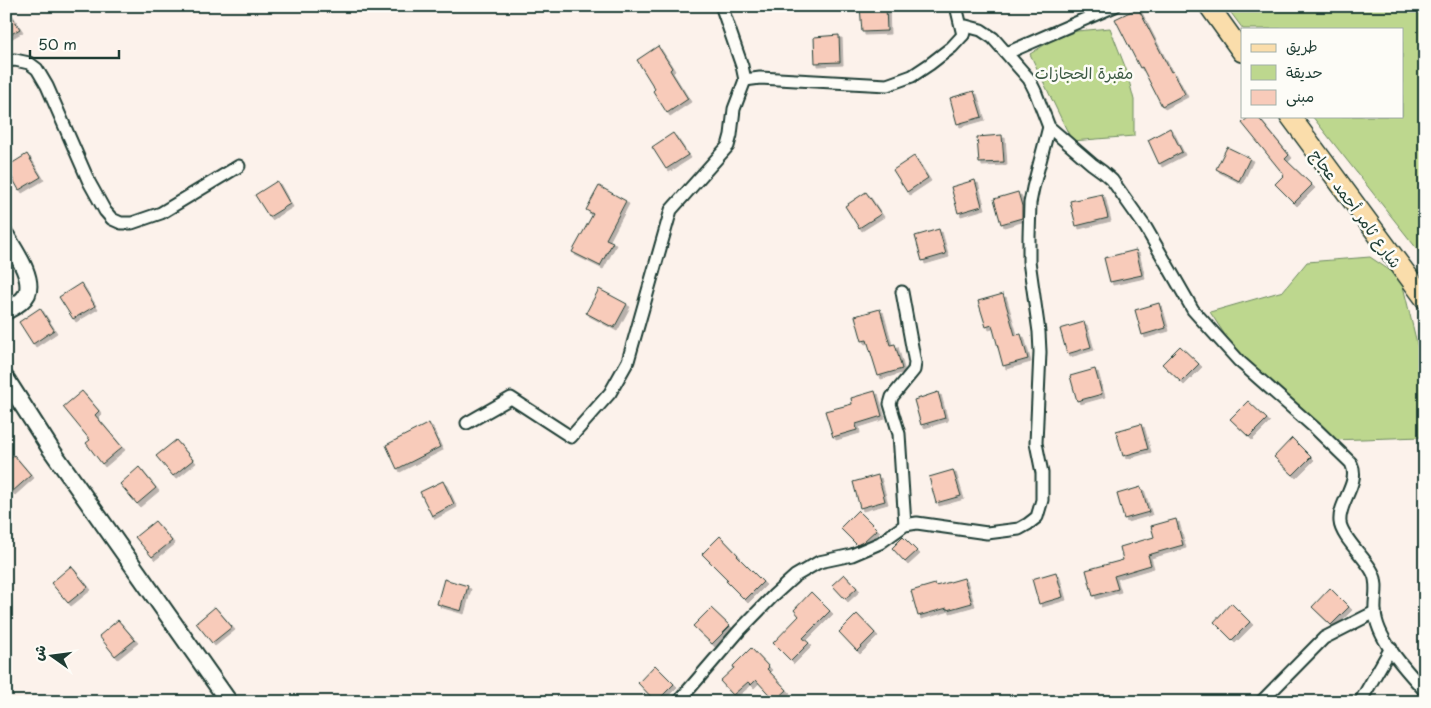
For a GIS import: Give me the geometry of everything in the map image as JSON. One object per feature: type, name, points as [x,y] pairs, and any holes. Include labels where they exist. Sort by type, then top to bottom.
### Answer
[{"type":"main road","points":[[1209,6],[1241,51]]},
{"type":"main road","name":"شارع ثامر أحمد عجاج","points":[[1291,118],[1425,300]]},
{"type":"street","points":[[956,6],[963,35]]},
{"type":"street","points":[[1007,53],[1115,6]]},
{"type":"street","points":[[467,423],[511,398],[572,437],[610,393],[628,361],[671,210],[728,146],[734,109],[745,80],[722,8]]},
{"type":"street","points":[[745,80],[760,78],[887,85],[912,76],[930,64],[952,47],[963,35],[966,26],[981,30],[994,38],[1029,79],[1049,127],[1112,180],[1146,228],[1189,304],[1239,361],[1316,429],[1351,463],[1354,468],[1354,476],[1339,520],[1342,529],[1373,572],[1376,582],[1375,612],[1379,631],[1404,668],[1425,691]]},
{"type":"street","points":[[6,62],[15,60],[29,63],[37,69],[47,86],[88,182],[105,212],[112,219],[121,223],[132,223],[161,212],[238,166]]},
{"type":"street","points":[[678,702],[740,630],[774,595],[795,576],[820,562],[852,555],[880,543],[905,525],[917,523],[988,533],[1019,529],[1037,517],[1042,500],[1042,473],[1036,443],[1040,352],[1029,261],[1030,203],[1049,127]]},
{"type":"street","points":[[6,236],[28,280],[27,293],[20,303],[6,312]]},
{"type":"street","points":[[902,292],[915,363],[914,370],[892,397],[890,404],[898,434],[905,525]]},
{"type":"street","points":[[6,379],[50,448],[229,702]]},
{"type":"street","points":[[1261,702],[1324,638],[1375,612]]},
{"type":"street","points":[[1360,702],[1391,648]]},
{"type":"green space","points":[[1226,6],[1425,6],[1425,259],[1314,118],[1404,118],[1404,28],[1242,28]]},
{"type":"green space","name":"مقبرة الحجازات","points":[[1110,28],[1126,69],[1134,100],[1134,136],[1072,141],[1030,54],[1052,40],[1077,31]]},
{"type":"green space","points":[[1370,257],[1401,278],[1423,368],[1422,437],[1332,440],[1314,419],[1278,397],[1238,355],[1210,312],[1283,291],[1307,262]]},
{"type":"building","points":[[860,6],[886,6],[887,31],[862,32]]},
{"type":"building","points":[[6,7],[20,29],[6,37]]},
{"type":"building","points":[[1138,8],[1171,72],[1173,71],[1185,94],[1162,106],[1115,19]]},
{"type":"building","points":[[839,35],[840,62],[815,63],[814,37]]},
{"type":"building","points":[[658,46],[688,99],[667,113],[637,60]]},
{"type":"building","points":[[974,91],[982,117],[957,124],[950,98]]},
{"type":"building","points":[[1248,118],[1259,118],[1289,155],[1285,159],[1312,185],[1294,203],[1275,184],[1284,175],[1242,123]]},
{"type":"building","points":[[1170,128],[1182,152],[1159,164],[1148,140]]},
{"type":"building","points":[[673,133],[688,155],[666,169],[652,147]]},
{"type":"building","points":[[1002,135],[1004,162],[979,163],[977,137]]},
{"type":"building","points":[[1227,147],[1250,158],[1239,181],[1216,169]]},
{"type":"building","points":[[27,154],[41,177],[19,190],[6,167]]},
{"type":"building","points":[[914,156],[928,178],[907,192],[893,170]]},
{"type":"building","points":[[975,180],[982,206],[958,213],[951,187]]},
{"type":"building","points":[[277,181],[290,204],[269,217],[255,195]]},
{"type":"building","points":[[599,186],[626,201],[606,239],[613,242],[600,266],[572,252],[593,214],[586,210]]},
{"type":"building","points":[[866,192],[881,214],[859,228],[845,206]]},
{"type":"building","points":[[1018,192],[1022,206],[1022,218],[1001,224],[994,199]]},
{"type":"building","points":[[1102,194],[1108,218],[1076,226],[1070,201]]},
{"type":"building","points":[[939,229],[946,254],[922,261],[915,236]]},
{"type":"building","points":[[1136,250],[1142,275],[1110,282],[1104,258]]},
{"type":"building","points":[[81,283],[95,306],[73,319],[59,297]]},
{"type":"building","points":[[599,289],[627,304],[614,328],[586,313]]},
{"type":"building","points":[[1003,294],[1015,335],[1021,334],[1028,359],[1003,366],[992,325],[986,327],[978,301]]},
{"type":"building","points":[[1159,303],[1166,328],[1142,335],[1135,310]]},
{"type":"building","points":[[40,308],[54,330],[33,344],[19,322]]},
{"type":"building","points":[[880,309],[890,345],[895,344],[902,369],[878,376],[867,340],[862,341],[855,316]]},
{"type":"building","points":[[1084,322],[1091,347],[1067,354],[1060,329]]},
{"type":"building","points":[[1180,346],[1199,364],[1181,382],[1162,364]]},
{"type":"building","points":[[1095,369],[1102,394],[1077,401],[1070,376]]},
{"type":"building","points":[[82,391],[99,411],[95,415],[122,447],[102,464],[86,443],[90,440],[63,407]]},
{"type":"building","points":[[875,391],[882,416],[856,424],[857,430],[833,437],[825,411],[852,404],[851,398]]},
{"type":"building","points":[[938,392],[945,418],[921,425],[914,400]]},
{"type":"building","points":[[1248,401],[1267,419],[1249,437],[1230,419]]},
{"type":"building","points":[[429,423],[440,447],[397,469],[386,445]]},
{"type":"building","points":[[1141,424],[1148,449],[1123,456],[1116,431]]},
{"type":"building","points":[[1292,438],[1311,457],[1293,475],[1274,457]]},
{"type":"building","points":[[176,440],[193,460],[173,476],[156,456]]},
{"type":"building","points":[[14,455],[31,475],[12,492],[6,485],[6,462]]},
{"type":"building","points":[[139,467],[156,488],[137,504],[120,484]]},
{"type":"building","points":[[953,470],[961,496],[936,503],[929,477]]},
{"type":"building","points":[[878,475],[885,501],[860,508],[853,482]]},
{"type":"building","points":[[443,481],[454,504],[432,516],[420,492]]},
{"type":"building","points":[[1141,487],[1149,512],[1124,519],[1117,494]]},
{"type":"building","points":[[858,510],[877,529],[857,545],[840,528]]},
{"type":"building","points":[[1176,519],[1183,545],[1148,555],[1151,565],[1114,576],[1118,589],[1093,596],[1086,570],[1123,560],[1120,547],[1154,537],[1151,526]]},
{"type":"building","points":[[155,521],[172,541],[152,557],[135,537]]},
{"type":"building","points":[[720,536],[763,582],[745,600],[702,554]]},
{"type":"building","points":[[903,537],[917,551],[905,562],[892,548]]},
{"type":"building","points":[[71,566],[88,587],[68,603],[51,583]]},
{"type":"building","points":[[1056,572],[1063,597],[1039,604],[1032,579]]},
{"type":"building","points":[[844,574],[857,588],[845,599],[832,585]]},
{"type":"building","points":[[964,578],[972,603],[918,616],[911,591]]},
{"type":"building","points":[[444,579],[468,586],[461,611],[437,604]]},
{"type":"building","points":[[1330,588],[1349,607],[1331,625],[1312,607]]},
{"type":"building","points":[[811,592],[830,611],[803,638],[809,643],[791,661],[773,643],[799,616],[794,610]]},
{"type":"building","points":[[1231,603],[1250,622],[1232,640],[1214,622]]},
{"type":"building","points":[[215,607],[232,627],[212,643],[196,623]]},
{"type":"building","points":[[711,608],[730,626],[712,644],[693,626]]},
{"type":"building","points":[[857,614],[875,633],[857,651],[839,632]]},
{"type":"building","points":[[118,620],[135,640],[115,656],[99,636]]},
{"type":"building","points":[[751,648],[769,667],[767,669],[787,690],[775,701],[756,680],[751,685],[748,682],[733,695],[720,681]]},
{"type":"building","points":[[655,665],[674,684],[656,702],[638,683]]}]
